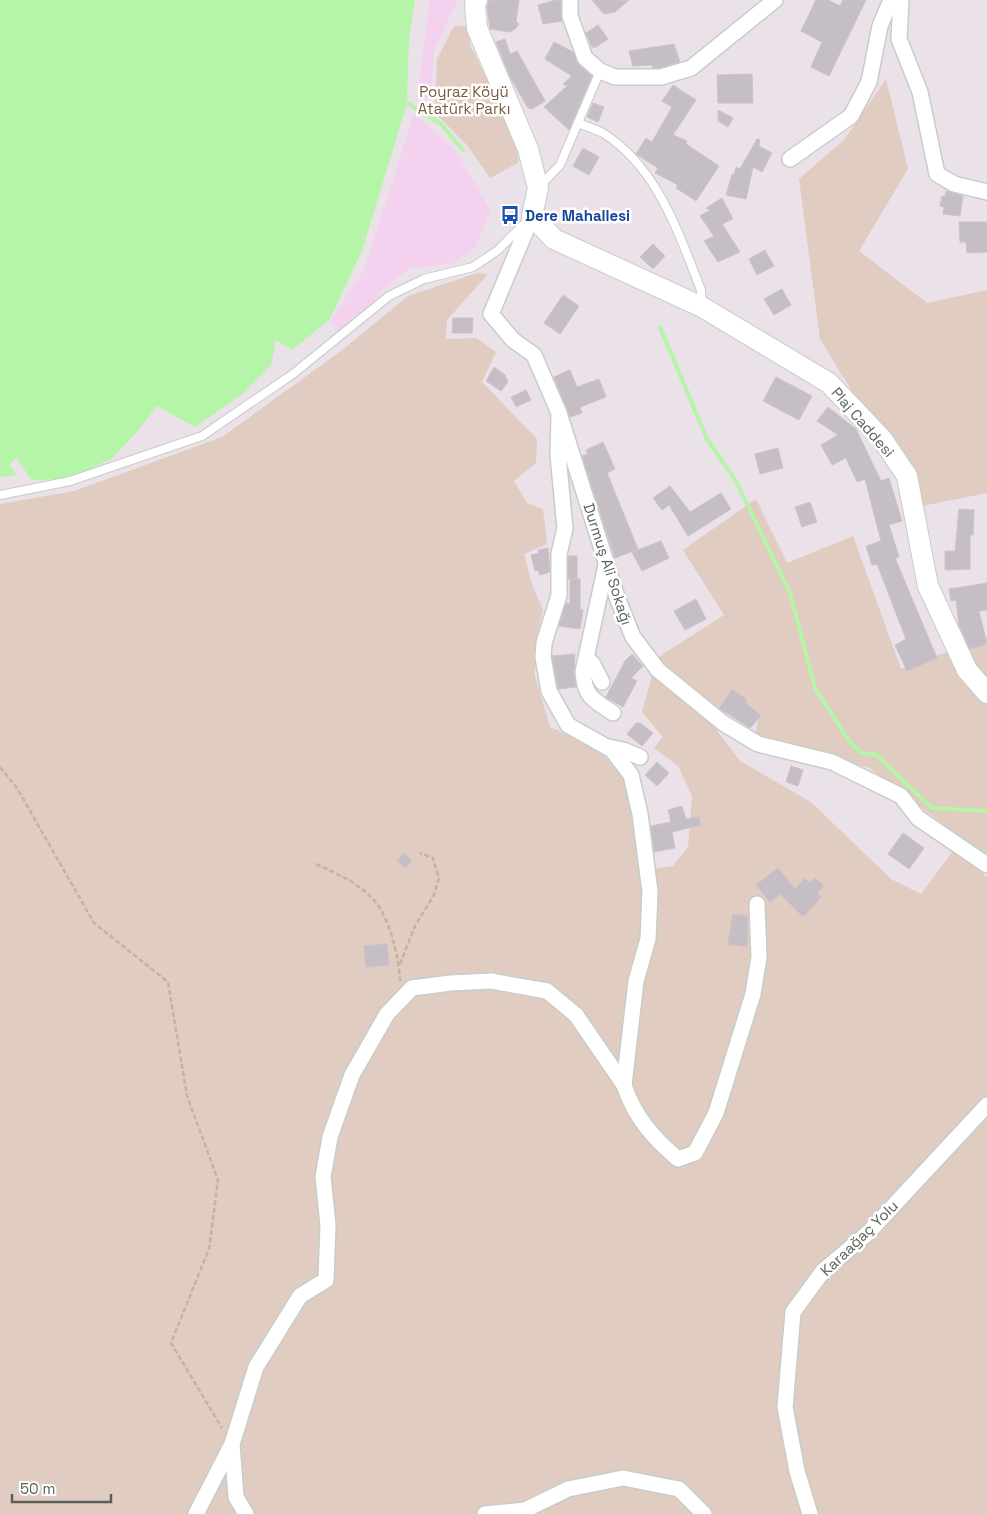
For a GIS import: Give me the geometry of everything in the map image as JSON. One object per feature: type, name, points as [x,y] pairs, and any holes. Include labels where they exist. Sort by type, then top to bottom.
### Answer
[{"type":"street","points":[[477,0],[475,4],[477,28],[528,148],[538,188],[532,216]]},
{"type":"street","points":[[570,0],[570,16],[585,58],[600,71],[615,77],[661,77],[691,68],[775,0]]},
{"type":"street","points":[[790,159],[852,116],[869,82],[880,26],[891,0]]},
{"type":"street","points":[[901,0],[899,39],[920,92],[937,174],[954,184],[987,192]]},
{"type":"street","name":"Plaj Caddesi","points":[[532,216],[554,239],[702,307],[829,383],[882,439],[907,476],[928,586],[967,670],[987,693]]},
{"type":"street","name":"Durmuş Ali Sokağı","points":[[532,216],[491,314],[513,340],[534,355],[559,413],[606,564],[633,637],[658,670],[723,723],[758,744],[832,762],[900,796],[918,818],[987,865]]},
{"type":"street","points":[[559,413],[558,455],[565,528],[560,554],[560,595],[544,644],[543,657],[549,690],[568,725],[608,747],[640,757]]},
{"type":"street","points":[[606,564],[586,659],[584,687],[589,697],[613,712]]},
{"type":"street","points":[[586,659],[592,664],[602,682]]},
{"type":"street","points":[[608,747],[631,775],[640,814],[650,892],[648,939],[636,981],[624,1085]]},
{"type":"street","points":[[196,1514],[232,1444],[256,1367],[300,1296],[326,1280],[328,1226],[323,1177],[330,1137],[352,1075],[387,1014],[412,988],[451,983],[491,981],[548,991],[576,1015],[624,1085],[631,1106],[654,1139],[678,1159],[695,1153],[716,1113],[753,994],[759,957],[757,904]]},
{"type":"street","name":"Karaağaç Yolu","points":[[810,1514],[797,1471],[785,1407],[793,1312],[823,1271],[868,1232],[987,1105]]},
{"type":"street","points":[[232,1444],[236,1498],[246,1514]]},
{"type":"street","points":[[486,1514],[525,1510],[568,1489],[623,1478],[680,1489],[704,1514]]},
{"type":"lane","points":[[538,188],[560,165],[600,71]]},
{"type":"lane","points":[[578,123],[602,133],[631,157],[664,199],[701,290],[702,307]]},
{"type":"lane","points":[[0,495],[70,481],[202,436],[292,374],[389,296],[424,280],[472,267],[498,250],[532,216]]},
{"type":"path","points":[[0,767],[17,788],[94,923],[168,982],[187,1096],[218,1180],[209,1249],[171,1344],[232,1444]]},
{"type":"path","points":[[316,864],[345,877],[373,898],[391,933],[399,966],[415,926],[434,895],[439,878],[433,858],[420,853]]},
{"type":"green space","name":"Poyraz Köyü Atatürk Parkı","points":[[454,26],[469,26],[470,45],[518,142],[518,163],[490,178],[467,145],[435,113],[437,59]]},
{"type":"green space","points":[[886,79],[908,169],[859,251],[927,303],[987,290],[987,493],[922,506],[820,339],[799,179],[844,140]]},
{"type":"green space","points":[[477,273],[488,274],[447,320],[446,339],[476,338],[496,352],[482,382],[537,439],[536,463],[514,481],[527,503],[543,509],[547,544],[524,554],[532,584],[543,610],[535,645],[535,676],[550,727],[598,752],[609,760],[625,781],[631,794],[635,811],[641,871],[673,866],[688,847],[692,796],[678,766],[654,748],[663,737],[642,712],[657,658],[724,615],[683,550],[756,499],[787,563],[853,536],[901,669],[987,637],[987,852],[984,855],[868,767],[837,763],[755,735],[759,716],[728,694],[709,720],[740,761],[811,802],[891,879],[921,894],[953,851],[987,877],[987,1514],[0,1514],[0,504],[74,491],[222,437],[341,351],[408,296]]},
{"type":"sand","points":[[430,0],[458,0],[434,50],[430,98],[417,98]]},
{"type":"sand","points":[[414,114],[456,151],[491,211],[475,248],[452,264],[410,268],[383,289],[365,313],[338,332],[331,320],[364,270]]},
{"type":"shaded area","points":[[0,0],[415,0],[409,38],[407,103],[363,248],[330,319],[292,350],[276,340],[271,365],[241,395],[195,427],[157,406],[137,432],[111,459],[69,479],[32,480],[16,458],[9,465],[17,475],[0,477]]},
{"type":"building","points":[[489,0],[519,0],[516,22],[519,24],[516,28],[510,32],[490,29],[487,6]]},
{"type":"building","points":[[561,0],[562,21],[543,24],[538,5]]},
{"type":"building","points":[[592,0],[629,0],[615,12],[604,14]]},
{"type":"building","points":[[816,0],[828,0],[840,6],[843,0],[866,0],[829,76],[811,67],[822,42],[801,31]]},
{"type":"building","points":[[598,25],[608,39],[596,47],[592,47],[586,33]]},
{"type":"building","points":[[505,39],[510,54],[517,51],[545,101],[532,109],[528,108],[510,77],[496,42]]},
{"type":"building","points":[[554,42],[573,52],[579,65],[592,76],[569,130],[544,107],[567,86],[563,84],[572,76],[545,59]]},
{"type":"building","points":[[674,44],[680,62],[660,68],[653,68],[652,65],[633,66],[629,51]]},
{"type":"building","points":[[752,74],[753,103],[718,103],[717,75]]},
{"type":"building","points":[[673,85],[696,100],[673,135],[687,141],[686,144],[719,166],[696,201],[676,188],[678,185],[655,173],[658,168],[636,154],[646,138],[652,142],[672,107],[662,101]]},
{"type":"building","points":[[593,103],[604,107],[598,122],[587,117]]},
{"type":"building","points":[[718,110],[733,118],[728,127],[718,121]]},
{"type":"building","points":[[757,139],[760,140],[759,146],[772,153],[762,172],[753,167],[746,199],[726,195],[732,174],[734,175],[736,167],[740,169]]},
{"type":"building","points":[[583,148],[599,157],[589,175],[573,166]]},
{"type":"building","points":[[946,191],[963,196],[960,216],[943,214],[944,207],[940,206],[942,196],[945,196]]},
{"type":"building","points":[[722,198],[733,219],[722,224],[740,252],[718,262],[704,241],[714,236],[700,216],[710,210],[706,208]]},
{"type":"building","points":[[959,222],[987,222],[987,252],[967,253],[966,242],[960,242]]},
{"type":"building","points":[[653,244],[665,256],[653,269],[640,257]]},
{"type":"building","points":[[765,250],[774,266],[757,275],[749,259]]},
{"type":"building","points":[[782,289],[791,305],[774,315],[764,299]]},
{"type":"building","points":[[563,295],[579,306],[560,334],[544,323]]},
{"type":"building","points":[[453,318],[473,318],[472,333],[452,333]]},
{"type":"building","points":[[494,367],[505,375],[508,382],[501,391],[486,381]]},
{"type":"building","points":[[570,370],[577,387],[599,379],[606,397],[580,407],[582,413],[570,417],[554,377]]},
{"type":"building","points":[[776,377],[812,396],[799,420],[763,401]]},
{"type":"building","points":[[526,390],[531,400],[516,407],[511,397]]},
{"type":"building","points":[[828,407],[856,429],[881,481],[889,478],[902,521],[889,525],[899,557],[895,558],[937,658],[907,671],[895,645],[906,639],[877,564],[872,565],[866,546],[881,541],[865,479],[857,482],[846,458],[832,465],[821,445],[838,435],[817,421]]},
{"type":"building","points":[[603,442],[615,469],[607,473],[638,549],[615,558],[582,456],[588,454],[586,450]]},
{"type":"building","points":[[778,448],[783,468],[760,474],[755,454]]},
{"type":"building","points":[[670,486],[690,512],[721,493],[731,509],[688,536],[669,505],[662,510],[653,498]]},
{"type":"building","points":[[810,502],[817,522],[802,527],[795,507]]},
{"type":"building","points":[[959,509],[974,510],[973,535],[970,535],[970,569],[945,570],[945,551],[955,551]]},
{"type":"building","points":[[661,541],[669,558],[642,571],[632,552]]},
{"type":"building","points":[[548,548],[550,572],[540,575],[538,570],[535,571],[531,555],[539,553],[538,550]]},
{"type":"building","points":[[568,556],[577,556],[577,578],[568,579]]},
{"type":"building","points":[[570,579],[580,579],[580,609],[583,610],[580,629],[559,626],[566,603],[570,604]]},
{"type":"building","points":[[987,583],[987,610],[979,611],[987,644],[970,649],[959,625],[956,600],[951,601],[949,589]]},
{"type":"building","points":[[696,599],[706,619],[685,630],[674,611]]},
{"type":"building","points":[[575,654],[574,673],[576,687],[558,689],[552,656]]},
{"type":"building","points":[[632,654],[643,666],[631,678],[637,681],[623,707],[606,697],[625,661]]},
{"type":"building","points":[[732,689],[747,700],[745,702],[761,716],[750,728],[719,708]]},
{"type":"building","points":[[636,723],[640,723],[653,733],[642,746],[627,734]]},
{"type":"building","points":[[657,762],[669,773],[657,786],[645,775]]},
{"type":"building","points":[[791,766],[803,770],[798,786],[786,782]]},
{"type":"building","points":[[682,806],[686,819],[699,817],[701,825],[672,832],[675,848],[654,852],[651,826],[671,822],[668,810]]},
{"type":"building","points":[[903,833],[924,848],[909,869],[888,854]]},
{"type":"building","points":[[404,853],[412,860],[406,868],[397,861]]},
{"type":"building","points":[[778,868],[795,889],[805,878],[810,883],[815,878],[824,886],[817,893],[821,897],[803,917],[780,894],[770,902],[756,885]]},
{"type":"building","points":[[733,914],[748,916],[747,947],[728,944]]},
{"type":"building","points":[[387,944],[389,965],[366,967],[364,946]]},
{"type":"waterway","points":[[407,103],[441,124],[463,150]]},
{"type":"waterway","points":[[660,327],[707,439],[736,481],[790,593],[815,688],[849,741],[861,753],[875,754],[932,808],[987,811]]},
{"type":"place","name":"Dere Mahallesi","points":[[510,215]]}]
